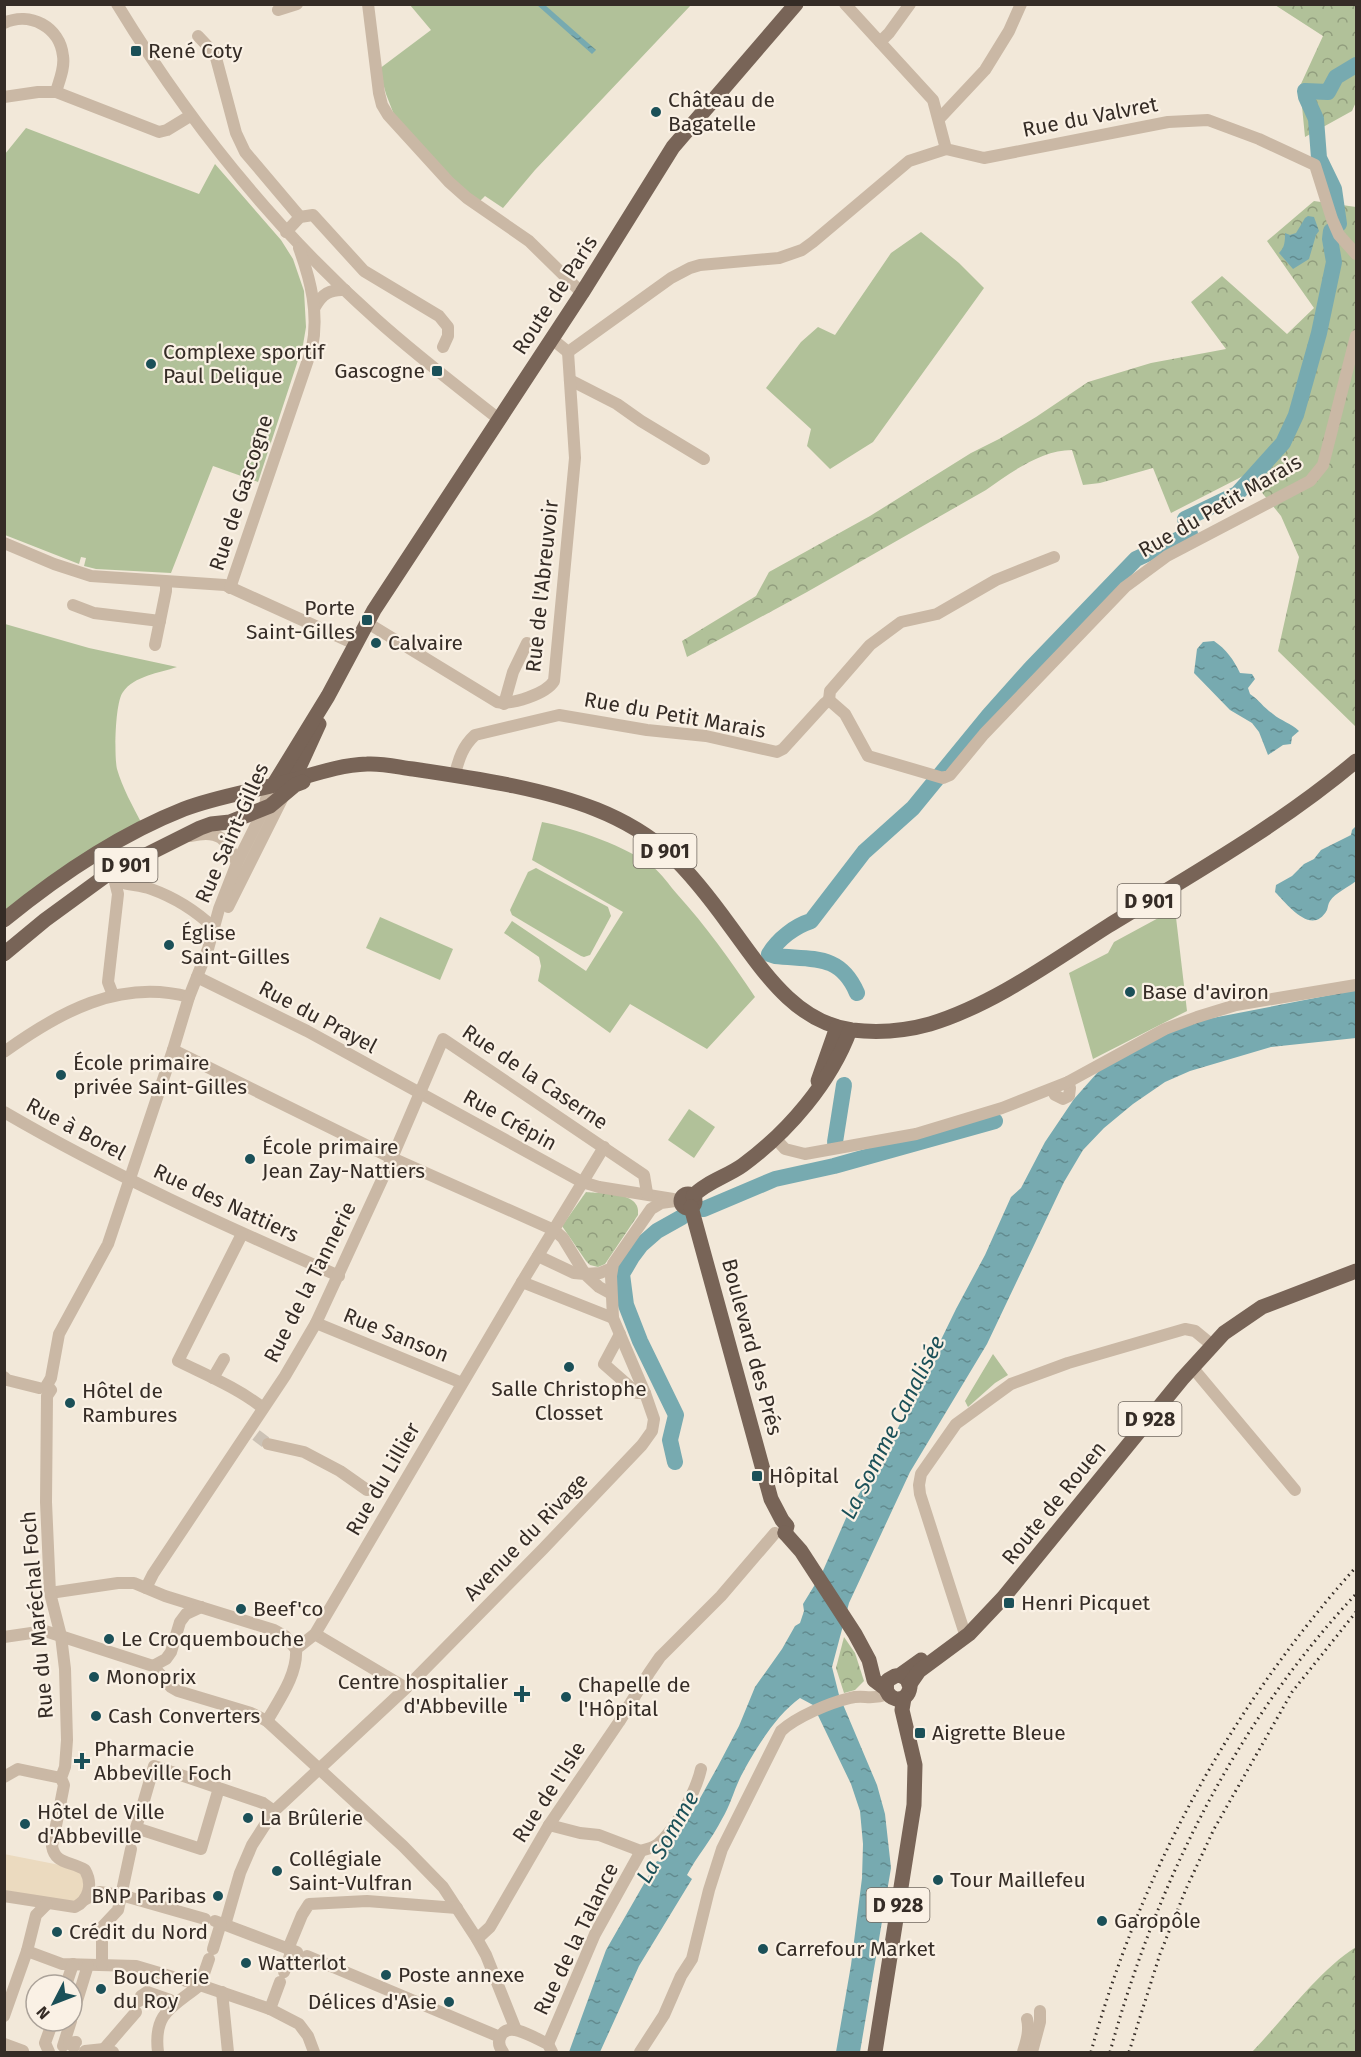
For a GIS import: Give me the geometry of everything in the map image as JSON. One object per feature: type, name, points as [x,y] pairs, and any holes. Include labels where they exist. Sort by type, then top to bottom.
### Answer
[{"type":"main road","name":"Route de Paris","points":[[366,622],[500,420],[673,147],[796,4]]},
{"type":"main road","name":"Rue Saint-Gilles","points":[[284,786],[283,767],[328,696],[366,622]]},
{"type":"main road","name":"Rue Saint-Gilles","points":[[284,786],[303,761],[317,730],[328,696]]},
{"type":"main road","points":[[303,761],[315,773]]},
{"type":"main road","name":"D 901","points":[[4,920],[63,874],[135,831],[187,808],[240,793],[340,774],[416,770],[455,774],[583,803],[626,822],[670,855],[699,885],[773,983],[791,1002],[808,1014],[844,1028],[875,1032],[906,1029],[930,1024],[963,1012],[989,999],[1263,831],[1356,761]]},
{"type":"main road","points":[[284,786],[315,773],[364,764],[416,770]]},
{"type":"main road","points":[[240,793],[283,767]]},
{"type":"main road","name":"D 901","points":[[4,954],[45,920],[170,842],[200,828],[230,822],[275,804],[284,786]]},
{"type":"main road","points":[[808,1014],[819,1031],[826,1055]]},
{"type":"main road","points":[[815,1092],[826,1055],[844,1028]]},
{"type":"main road","points":[[686,1201],[696,1192],[742,1166],[775,1138],[801,1111],[835,1064],[844,1028]]},
{"type":"main road","name":"Boulevard des Prés","points":[[686,1201],[779,1528],[794,1541],[869,1660],[893,1687]]},
{"type":"main road","name":"Route de Rouen","points":[[893,1687],[919,1671],[984,1619],[1192,1367],[1233,1325],[1262,1307],[1356,1271]]},
{"type":"main road","name":"D 928","points":[[875,2052],[914,1805],[915,1765],[902,1710],[893,1687]]},
{"type":"street","points":[[117,4],[153,63],[190,116],[297,243],[406,345],[500,420]]},
{"type":"street","points":[[278,10],[297,4]]},
{"type":"street","points":[[368,4],[382,105],[388,115],[449,182],[467,198],[529,241],[582,293]]},
{"type":"street","points":[[552,339],[568,352],[671,278],[690,268],[700,265],[779,258],[802,250],[909,161],[946,149],[933,100],[845,4]]},
{"type":"street","points":[[880,42],[910,4]]},
{"type":"street","points":[[939,119],[985,70],[1009,31],[1021,4]]},
{"type":"street","points":[[4,23],[12,20],[35,21],[45,25],[57,38],[62,48],[64,64],[56,92]]},
{"type":"street","points":[[198,36],[215,54],[236,133],[245,152],[300,217]]},
{"type":"street","points":[[4,97],[56,92],[159,132],[167,130],[190,116]]},
{"type":"street","name":"Rue du Valvret","points":[[946,149],[984,158],[1168,122],[1208,120],[1259,139],[1315,165],[1339,235],[1356,254]]},
{"type":"street","points":[[286,231],[300,217],[313,215],[364,271],[439,316],[448,327],[448,336],[443,347]]},
{"type":"street","name":"Rue de Gascogne","points":[[231,588],[312,348],[315,307],[306,268],[297,243]]},
{"type":"street","points":[[315,307],[327,292],[336,289],[345,290]]},
{"type":"street","name":"Rue du Petit Marais","points":[[455,774],[460,756],[475,735],[559,715],[647,730],[706,736],[777,752],[783,749],[829,700],[845,714],[868,756],[939,776],[950,775],[984,734],[1125,587],[1167,556],[1310,481],[1323,465],[1356,336]]},
{"type":"street","name":"Rue de l'Abreuvoir","points":[[504,704],[522,700],[551,687],[554,681],[575,459],[568,352]]},
{"type":"street","points":[[570,380],[617,404],[704,459]]},
{"type":"street","points":[[4,543],[54,564],[91,576],[166,582],[217,583],[355,644]]},
{"type":"street","points":[[829,700],[830,691],[870,645],[901,622],[937,614],[996,580],[1054,557]]},
{"type":"street","points":[[155,645],[166,582]]},
{"type":"street","points":[[73,605],[94,614],[160,621]]},
{"type":"street","points":[[366,622],[497,702],[504,704],[513,672],[527,643]]},
{"type":"street","name":"Rue Saint-Gilles","points":[[214,928],[224,914],[284,786]]},
{"type":"street","name":"Rue Saint-Gilles","points":[[44,1390],[51,1378],[58,1334],[108,1244],[219,909],[237,863],[265,807]]},
{"type":"street","points":[[170,842],[202,834],[219,836],[228,843],[237,863]]},
{"type":"street","points":[[111,878],[159,892],[195,910],[214,928]]},
{"type":"street","points":[[111,878],[118,894],[108,982],[113,995]]},
{"type":"street","name":"Rue du Prayel","points":[[196,977],[307,1031],[420,1093]]},
{"type":"street","points":[[775,1138],[785,1149],[805,1154],[916,1134],[1002,1108],[1052,1089],[1165,1029],[1197,1017],[1236,1005],[1356,985]]},
{"type":"street","points":[[4,1052],[56,1018],[113,995],[160,991],[189,997]]},
{"type":"street","name":"Rue de la Tannerie","points":[[146,1588],[153,1574],[252,1433],[263,1408],[316,1323],[444,1039]]},
{"type":"street","name":"Rue de la Caserne","points":[[444,1039],[644,1175],[641,1192],[646,1214]]},
{"type":"street","points":[[173,1050],[392,1158],[554,1230],[563,1239],[585,1274],[599,1287],[610,1293]]},
{"type":"street","name":"Rue Crépin","points":[[420,1093],[582,1182],[599,1187],[686,1201]]},
{"type":"street","name":"Rue à Borel","points":[[4,1112],[45,1136],[130,1179]]},
{"type":"street","name":"Rue du Lillier","points":[[296,1649],[315,1634],[604,1147]]},
{"type":"street","name":"Rue des Nattiers","points":[[130,1179],[242,1234],[339,1276]]},
{"type":"street","points":[[538,1256],[574,1273],[600,1273],[612,1268],[651,1209],[661,1203],[686,1201]]},
{"type":"street","points":[[242,1234],[178,1361],[213,1378],[263,1408]]},
{"type":"street","name":"Avenue du Rivage","points":[[200,1985],[211,1954],[217,1922],[252,1845],[274,1811],[406,1688],[543,1549],[642,1445],[652,1431],[654,1419],[613,1318],[610,1293],[612,1268]]},
{"type":"street","points":[[522,1282],[613,1318]]},
{"type":"street","name":"Rue Sanson","points":[[316,1323],[462,1383]]},
{"type":"street","points":[[965,1633],[919,1485],[921,1474],[950,1431],[962,1418],[1011,1384],[1068,1363],[1185,1329],[1195,1331],[1212,1345]]},
{"type":"street","points":[[620,1334],[604,1364],[637,1393],[645,1393]]},
{"type":"street","points":[[213,1378],[224,1359]]},
{"type":"street","points":[[1192,1367],[1295,1490]]},
{"type":"street","points":[[5,1380],[44,1390]]},
{"type":"street","name":"Rue du Maréchal Foch","points":[[44,1390],[50,1593],[61,1636],[66,1669],[65,1767],[60,1779],[64,1785],[52,1846],[55,1856],[60,1861],[85,1870],[90,1882]]},
{"type":"street","points":[[268,1444],[304,1452],[367,1490]]},
{"type":"street","name":"Rue de l'Isle","points":[[477,1939],[490,1927],[549,1825],[660,1658],[721,1596],[779,1528]]},
{"type":"street","points":[[50,1593],[118,1582],[134,1583],[167,1596],[274,1630],[285,1636],[296,1649],[296,1663],[267,1721]]},
{"type":"street","points":[[167,1596],[176,1609],[180,1622]]},
{"type":"street","points":[[153,1666],[166,1659],[171,1652],[180,1622],[186,1614],[201,1607]]},
{"type":"street","points":[[4,1637],[45,1631],[61,1636],[153,1666],[171,1687],[178,1691],[250,1713],[267,1721],[404,1846],[443,1887],[486,1955],[516,2030]]},
{"type":"street","points":[[315,1634],[406,1688]]},
{"type":"street","points":[[640,2052],[664,2015],[681,1976],[692,1959],[722,1849],[781,1731],[787,1725],[806,1715],[853,1697],[867,1689],[893,1687]]},
{"type":"street","points":[[853,1697],[874,1699],[893,1687]]},
{"type":"street","points":[[102,1965],[102,1931],[118,1910],[134,1838],[154,1766],[264,1803],[274,1811]]},
{"type":"street","points":[[4,1778],[18,1769],[60,1779]]},
{"type":"street","name":"Rue de la Talance","points":[[550,2048],[595,1934],[640,1851],[658,1845],[680,1817],[697,1783],[700,1769]]},
{"type":"street","points":[[134,1838],[201,1849],[219,1788]]},
{"type":"street","points":[[549,1825],[580,1833],[599,1834],[640,1851]]},
{"type":"street","points":[[90,1882],[99,1892]]},
{"type":"street","points":[[86,1899],[90,1882]]},
{"type":"street","points":[[4,1896],[70,1908],[99,1892],[121,1895],[217,1922],[296,1952],[500,2037]]},
{"type":"street","points":[[28,1900],[36,1915]]},
{"type":"street","points":[[270,2009],[282,1977],[296,1952],[307,1906],[314,1903],[367,1901],[457,1908]]},
{"type":"street","points":[[4,2016],[27,1951],[36,1915],[47,1904]]},
{"type":"street","points":[[27,1951],[62,1964],[136,1966],[222,1992],[270,2009],[299,2024],[308,2036],[314,2052]]},
{"type":"street","points":[[70,1973],[73,1964]]},
{"type":"street","points":[[84,1978],[88,1965]]},
{"type":"street","points":[[158,2052],[156,2036],[164,2014],[200,1985]]},
{"type":"street","points":[[49,2033],[45,2043],[49,2052],[85,2047],[137,2006],[141,1996],[147,1992],[170,2000],[173,2005]]},
{"type":"street","points":[[222,1992],[228,2052]]},
{"type":"street","points":[[1032,2052],[1040,2022],[1040,2011]]},
{"type":"street","points":[[1023,2052],[1029,2026],[1027,2019]]},
{"type":"street","points":[[503,2052],[499,2046],[500,2037],[509,2029],[516,2030],[550,2048]]},
{"type":"street","points":[[78,2033],[85,2047]]},
{"type":"street","points":[[4,2044],[22,2051]]},
{"type":"green space","points":[[410,5],[691,5],[535,170],[503,208],[485,196],[479,202],[461,188],[396,120],[379,69],[431,30]]},
{"type":"green space","points":[[1275,5],[1356,5],[1356,102],[1352,111],[1305,137],[1300,86],[1323,36]]},
{"type":"green space","name":"Complexe sportif Paul Delique","points":[[26,128],[199,194],[215,164],[281,240],[293,259],[304,291],[306,327],[303,345],[258,482],[213,466],[171,573],[96,569],[84,566],[86,558],[81,557],[79,564],[5,535],[5,154]]},
{"type":"green space","points":[[1314,201],[1356,207],[1356,727],[1278,651],[1299,557],[1281,516],[1247,474],[1171,513],[1153,468],[1100,483],[1083,485],[1072,450],[1037,458],[986,490],[807,592],[687,657],[682,641],[756,596],[769,572],[870,516],[971,453],[1036,417],[1088,382],[1151,363],[1226,349],[1191,302],[1222,276],[1287,334],[1314,308],[1267,241]]},
{"type":"green space","points":[[921,232],[959,263],[984,288],[873,442],[830,469],[807,446],[811,429],[766,388],[801,342],[818,327],[835,335],[891,253]]},
{"type":"green space","points":[[5,624],[89,648],[177,667],[134,682],[123,692],[118,706],[115,742],[117,769],[142,824],[5,912]]},
{"type":"green space","points":[[542,822],[600,839],[630,852],[653,867],[727,957],[755,997],[707,1049],[630,1004],[610,1033],[538,981],[541,966],[539,957],[504,933],[512,921],[586,971],[623,912],[532,860]]},
{"type":"green space","points":[[536,868],[608,907],[611,916],[590,955],[581,956],[512,915],[510,910],[528,872]]},
{"type":"green space","name":"Base d'aviron","points":[[1175,909],[1187,1011],[1093,1059],[1069,973],[1108,953],[1114,942]]},
{"type":"green space","points":[[380,917],[453,949],[440,980],[366,948]]},
{"type":"green space","points":[[689,1109],[715,1127],[694,1158],[668,1140]]},
{"type":"green space","points":[[586,1192],[620,1195],[634,1202],[638,1207],[638,1215],[605,1264],[598,1267],[586,1261],[562,1226]]},
{"type":"green space","points":[[993,1354],[1008,1375],[995,1383],[968,1407],[965,1401]]},
{"type":"green space","points":[[844,1637],[855,1653],[864,1681],[855,1690],[844,1693],[836,1668]]},
{"type":"green space","points":[[1356,1947],[1356,2052],[1252,2052],[1314,1983]]},
{"type":"shaded area","points":[[4,1854],[75,1868],[83,1875],[85,1888],[77,1903],[5,1893]]},
{"type":"water","points":[[537,5],[545,5],[596,50],[592,54]]},
{"type":"water","points":[[1308,216],[1314,217],[1319,231],[1309,259],[1293,269],[1279,253],[1284,246],[1285,233],[1290,235],[1296,233]]},
{"type":"water","points":[[1214,641],[1229,655],[1240,673],[1252,674],[1255,679],[1248,688],[1250,694],[1270,712],[1299,731],[1292,737],[1291,744],[1283,745],[1268,755],[1259,732],[1252,723],[1230,710],[1194,673],[1197,649],[1203,642]]},
{"type":"water","points":[[1356,826],[1356,881],[1332,898],[1321,918],[1307,920],[1293,911],[1275,892],[1276,885],[1314,859],[1321,850],[1351,835]]},
{"type":"water","points":[[1356,990],[1356,1038],[1271,1047],[1190,1071],[1165,1082],[1133,1104],[1104,1128],[1083,1150],[1064,1182],[987,1344],[910,1472],[849,1603],[832,1667],[839,1695],[877,1785],[885,1814],[891,1868],[860,2052],[836,2052],[851,1965],[862,1878],[863,1844],[860,1811],[851,1784],[813,1705],[800,1698],[774,1724],[746,1766],[725,1814],[687,1875],[692,1879],[639,1966],[600,2052],[569,2052],[606,1950],[657,1861],[660,1862],[665,1855],[663,1853],[684,1827],[739,1726],[755,1687],[795,1626],[800,1623],[804,1611],[803,1604],[822,1573],[850,1509],[897,1430],[985,1255],[1011,1197],[1021,1188],[1045,1142],[1074,1099],[1105,1064],[1192,1022]]},
{"type":"waterway","points":[[1339,224],[1334,189],[1319,158],[1316,119],[1305,91],[1328,92],[1336,77],[1356,65]]},
{"type":"waterway","points":[[857,993],[842,971],[824,961],[769,954],[787,934],[811,921],[864,852],[913,808],[989,715],[1031,668],[1136,559],[1190,534],[1185,519],[1237,494],[1283,443],[1296,415],[1319,333],[1334,262],[1331,231]]},
{"type":"waterway","points":[[835,1142],[844,1085]]},
{"type":"waterway","points":[[704,1209],[775,1179],[834,1166],[995,1121]]},
{"type":"waterway","points":[[675,1462],[670,1440],[676,1415],[640,1341],[626,1305],[622,1274],[641,1245],[657,1231],[682,1217]]},
{"type":"tunnel","points":[[256,1435],[268,1444]]},
{"type":"railway","points":[[1091,2052],[1136,1920],[1195,1794],[1230,1734],[1269,1676],[1356,1567]]},
{"type":"railway","points":[[1110,2052],[1151,1928],[1176,1867],[1205,1808],[1273,1696],[1356,1594]]},
{"type":"railway","points":[[1129,2052],[1160,1954],[1186,1889],[1214,1829],[1292,1692],[1356,1612]]},
{"type":"place","name":"René Coty","points":[[136,51]]},
{"type":"place","name":"Château de Bagatelle","points":[[656,112]]},
{"type":"place","name":"Complexe sportif Paul Delique","points":[[151,364]]},
{"type":"place","name":"Gascogne","points":[[437,371]]},
{"type":"place","name":"Porte Saint-Gilles","points":[[367,620]]},
{"type":"place","name":"Calvaire","points":[[376,643]]},
{"type":"place","name":"Église Saint-Gilles","points":[[169,945]]},
{"type":"place","name":"Base d'aviron","points":[[1130,992]]},
{"type":"place","name":"École primaire privée Saint-Gilles","points":[[61,1075]]},
{"type":"place","name":"École primaire Jean Zay-Nattiers","points":[[250,1159]]},
{"type":"place","name":"Salle Christophe Closset","points":[[569,1367]]},
{"type":"place","name":"Hôtel de Rambures","points":[[70,1403]]},
{"type":"place","name":"Hôpital","points":[[757,1476]]},
{"type":"place","name":"Henri Picquet","points":[[1009,1603]]},
{"type":"place","name":"Beef'co","points":[[241,1609]]},
{"type":"place","name":"Le Croquembouche","points":[[109,1639]]},
{"type":"place","name":"Monoprix","points":[[94,1677]]},
{"type":"place","name":"Centre hospitalier d'Abbeville","points":[[522,1694]]},
{"type":"place","name":"Chapelle de l'Hôpital","points":[[566,1697]]},
{"type":"place","name":"Cash Converters","points":[[96,1716]]},
{"type":"place","name":"Aigrette Bleue","points":[[920,1733]]},
{"type":"place","name":"Pharmacie Abbeville Foch","points":[[82,1761]]},
{"type":"place","name":"La Brûlerie","points":[[248,1818]]},
{"type":"place","name":"Hôtel de Ville d'Abbeville","points":[[25,1824]]},
{"type":"place","name":"Collégiale Saint-Vulfran","points":[[277,1871]]},
{"type":"place","name":"Tour Maillefeu","points":[[938,1880]]},
{"type":"place","name":"BNP Paribas","points":[[218,1896]]},
{"type":"place","name":"Garopôle","points":[[1102,1921]]},
{"type":"place","name":"Crédit du Nord","points":[[57,1932]]},
{"type":"place","name":"Carrefour Market","points":[[763,1949]]},
{"type":"place","name":"Watterlot","points":[[246,1963]]},
{"type":"place","name":"Poste annexe","points":[[386,1975]]},
{"type":"place","name":"Boucherie du Roy","points":[[101,1989]]},
{"type":"place","name":"Délices d'Asie","points":[[449,2002]]},
{"type":"water label","name":"La Somme Canalisée","points":[[892,1427]]},
{"type":"water label","name":"La Somme","points":[[667,1837]]}]
